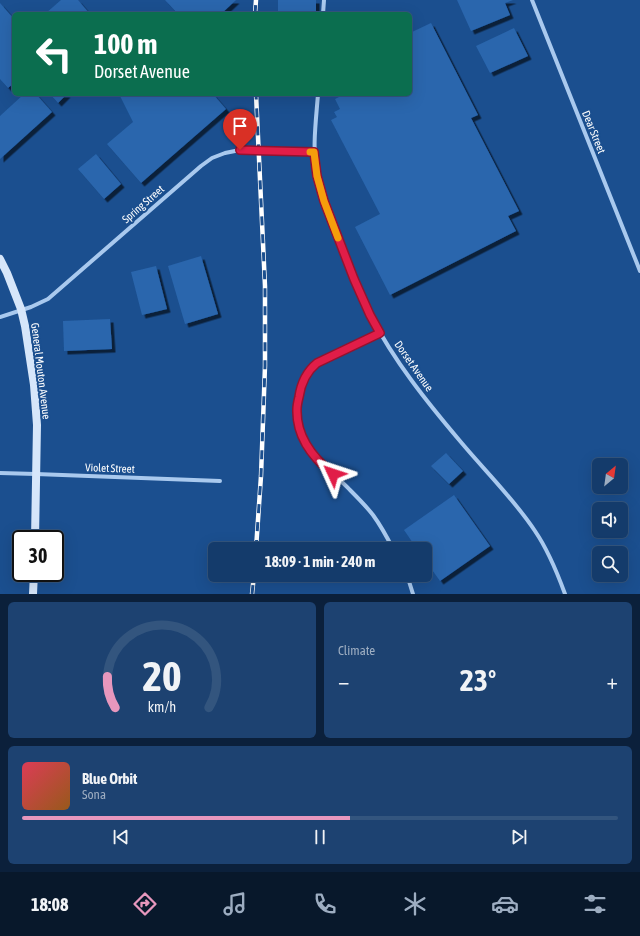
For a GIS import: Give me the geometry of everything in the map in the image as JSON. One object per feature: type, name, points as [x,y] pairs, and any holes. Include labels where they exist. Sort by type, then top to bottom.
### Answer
[{"type":"street","points":[[323,12],[324,0]]},
{"type":"street","name":"Dear Street","points":[[532,0],[640,271]]},
{"type":"street","name":"Dorset Avenue","points":[[318,96],[314,152],[317,176],[324,201],[354,279],[370,315],[392,353],[415,386],[454,435],[521,511],[536,532],[549,554],[565,594]]},
{"type":"street","name":"Spring Street","points":[[0,317],[31,307],[48,299],[200,166],[212,158],[225,153],[240,150],[314,152]]},
{"type":"street","name":"General Mouton Avenue","points":[[0,259],[21,309],[34,385],[37,425],[35,530]]},
{"type":"street","points":[[380,333],[317,363],[311,368],[300,388],[297,409],[298,424],[303,438],[312,453],[323,466],[343,482],[372,515],[390,542]]},
{"type":"street","name":"Violet Street","points":[[0,473],[220,481]]},
{"type":"street","points":[[33,594],[34,582]]},
{"type":"street","points":[[410,582],[414,594]]},
{"type":"building","points":[[61,0],[78,0],[88,12],[47,12]]},
{"type":"building","points":[[165,0],[236,0],[223,12],[176,12]]},
{"type":"building","points":[[278,0],[316,0],[316,12],[278,12]]},
{"type":"building","points":[[457,0],[513,0],[505,3],[510,15],[471,31]]},
{"type":"building","points":[[0,3],[12,17],[12,85],[8,88],[0,79]]},
{"type":"building","points":[[431,23],[478,115],[471,118],[519,211],[508,216],[516,231],[390,295],[355,227],[380,214],[331,120],[337,117],[334,112],[340,109],[335,99],[341,96],[412,96],[412,32]]},
{"type":"building","points":[[514,28],[528,56],[490,73],[476,46]]},
{"type":"building","points":[[22,96],[38,96],[52,112],[0,159],[0,116]]},
{"type":"building","points":[[52,96],[65,96],[58,103]]},
{"type":"building","points":[[120,96],[215,96],[226,109],[141,183],[107,144],[133,122]]},
{"type":"building","points":[[96,154],[121,184],[104,199],[78,169]]},
{"type":"building","points":[[201,256],[218,314],[185,324],[168,266]]},
{"type":"building","points":[[156,266],[167,309],[142,315],[131,272]]},
{"type":"building","points":[[110,319],[112,349],[64,351],[63,321]]},
{"type":"building","points":[[446,453],[463,471],[449,484],[431,466]]},
{"type":"building","points":[[454,495],[490,546],[440,581],[432,570],[432,542],[412,542],[404,530]]},
{"type":"railway","points":[[255,12],[256,0]]},
{"type":"railway","points":[[256,96],[265,286],[265,366],[261,476],[256,542]]},
{"type":"railway","points":[[252,594],[253,582]]},
{"type":"slow traffic","points":[[310,152],[314,152],[317,176],[324,201],[338,238]]},
{"type":"route","points":[[240,150],[314,152],[317,176],[324,201],[354,279],[370,315],[380,333],[317,363],[306,375],[300,388],[297,409],[298,424],[303,438],[312,453],[323,466],[333,474]]}]
